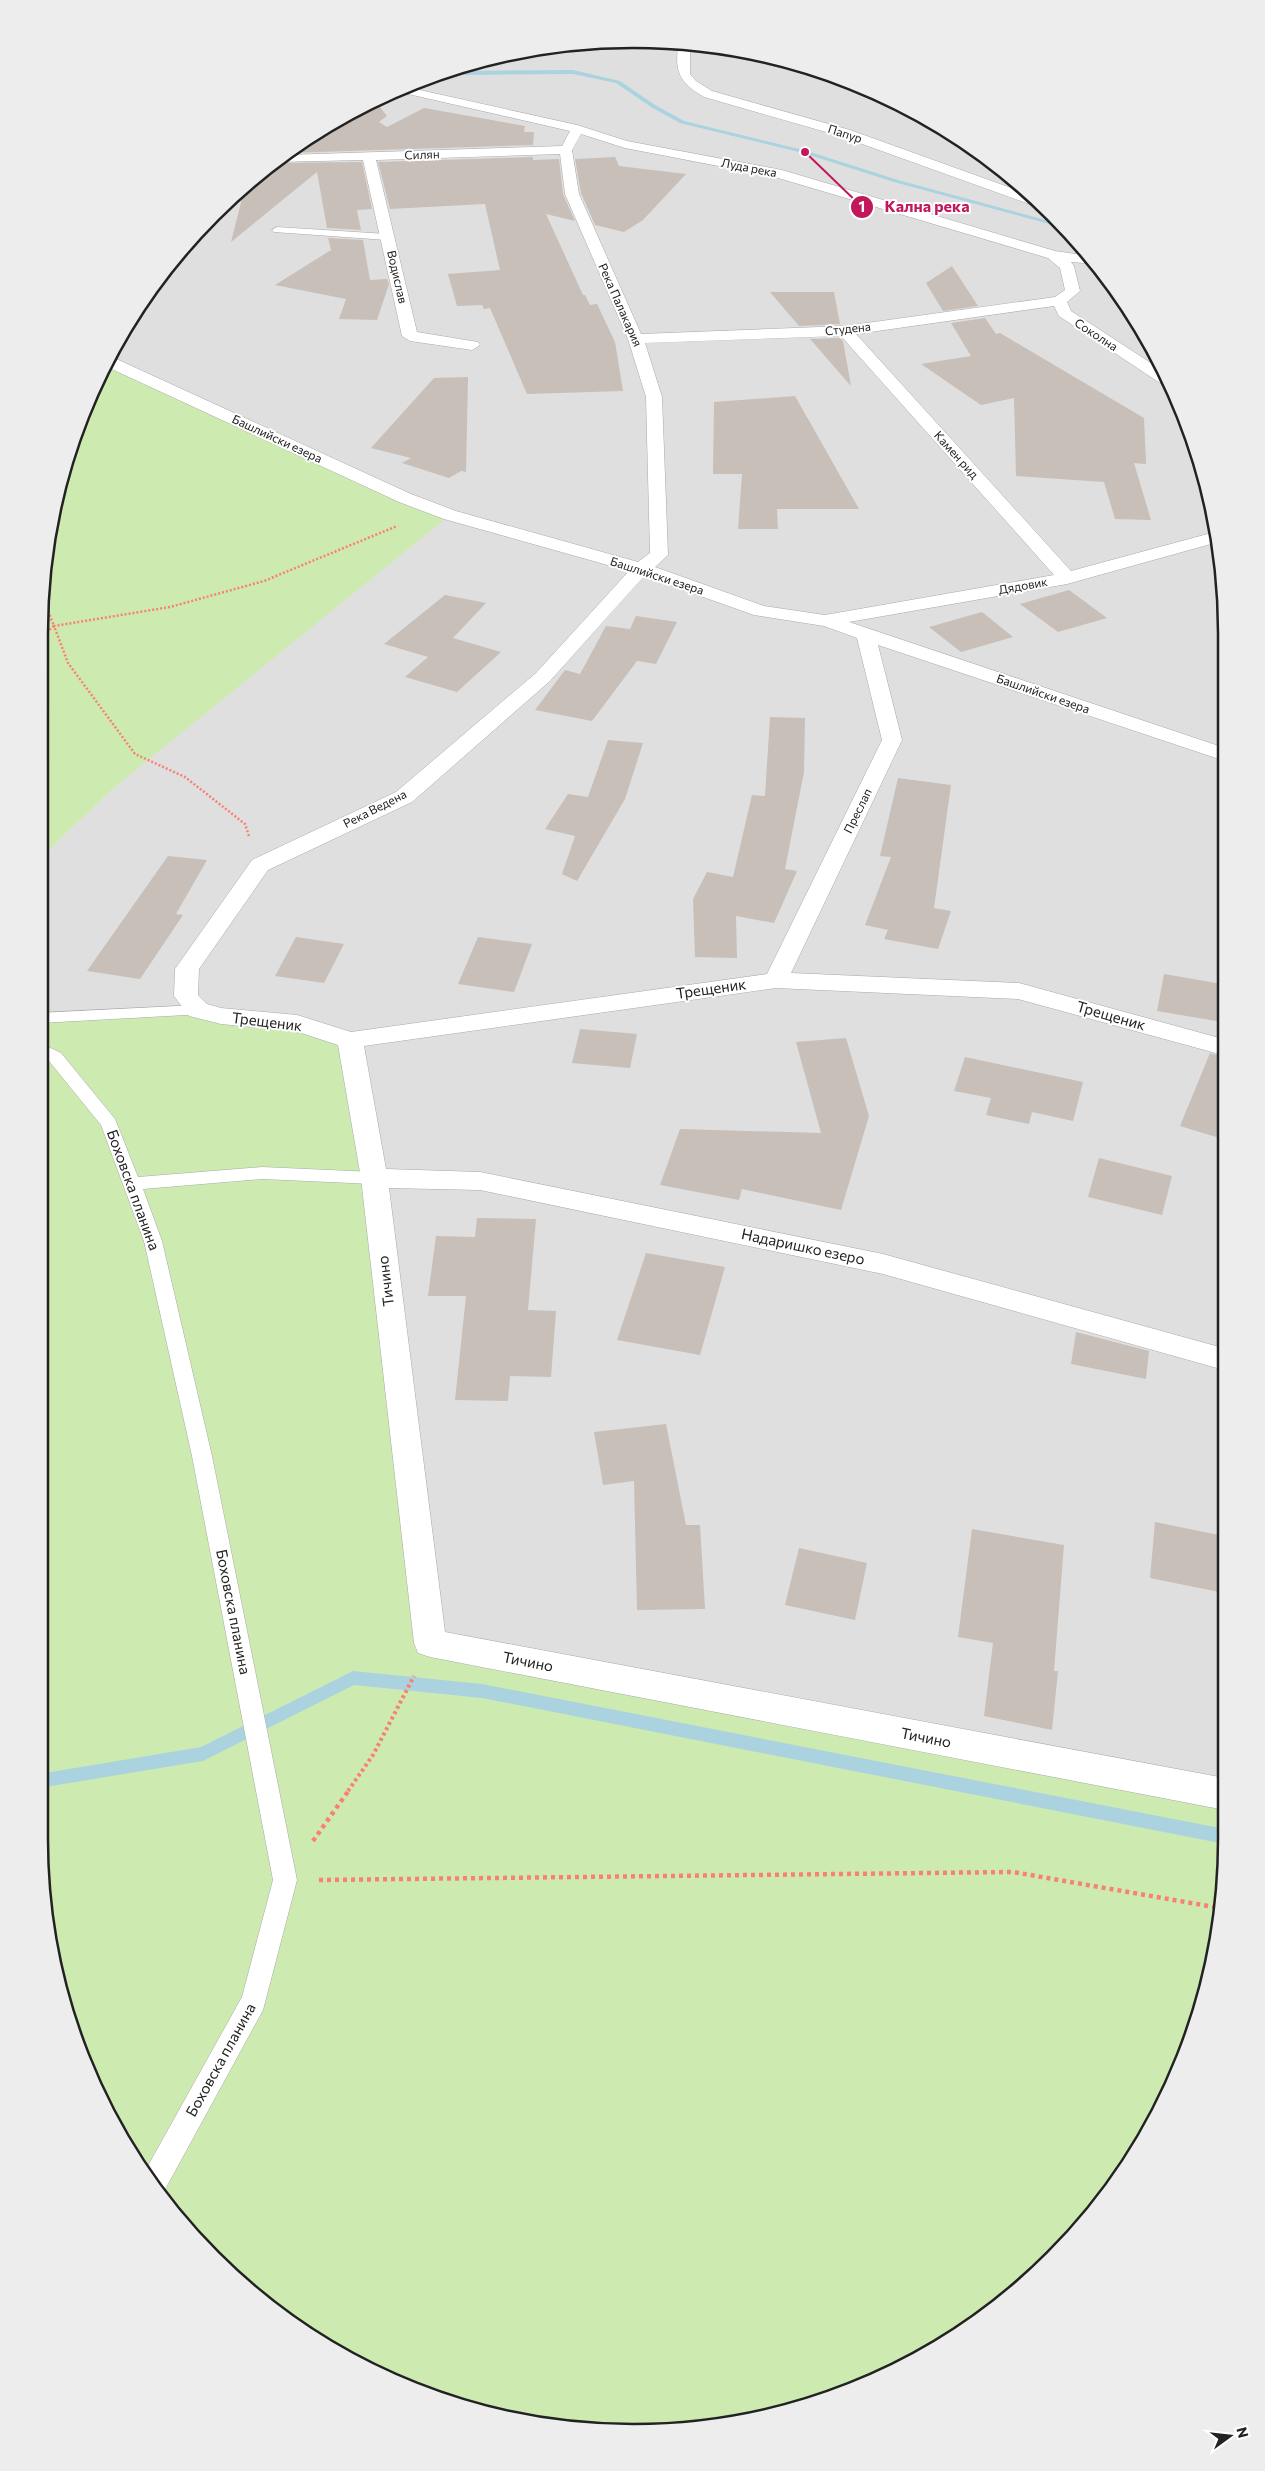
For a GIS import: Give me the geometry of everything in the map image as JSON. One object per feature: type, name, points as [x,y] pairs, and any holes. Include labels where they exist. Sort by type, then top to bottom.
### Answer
[{"type":"street","name":"Папур","points":[[684,50],[683,74],[690,85],[708,94],[845,133],[1022,196]]},
{"type":"street","name":"Луда река","points":[[411,91],[577,129],[625,144],[778,173],[1053,255],[1083,259]]},
{"type":"street","points":[[566,150],[577,129]]},
{"type":"street","name":"Силян","points":[[289,159],[566,150]]},
{"type":"street","name":"Река Палакария","points":[[566,150],[572,194],[590,240],[636,339],[654,398],[659,555],[641,569]]},
{"type":"street","name":"Водислав","points":[[369,157],[410,336],[472,345]]},
{"type":"street","points":[[1053,255],[1067,266],[1074,291],[1059,301]]},
{"type":"street","name":"Студена","points":[[636,339],[845,331],[1059,301]]},
{"type":"street","name":"Соколна","points":[[1059,301],[1064,313],[1157,374]]},
{"type":"street","name":"Камен рид","points":[[845,331],[1067,578]]},
{"type":"street","name":"Башлийски езера","points":[[114,363],[405,498],[450,515],[641,569],[761,611],[826,621],[1218,753]]},
{"type":"street","name":"Дядовик","points":[[826,621],[1067,578],[1209,539]]},
{"type":"street","name":"Река Ведена","points":[[198,1010],[186,996],[187,969],[260,865],[404,796],[543,677],[641,569]]},
{"type":"street","name":"Преслап","points":[[776,980],[892,740],[866,634]]},
{"type":"street","name":"Трещеник","points":[[198,1010],[220,1016],[297,1023],[350,1040],[776,980],[1020,991],[1218,1046]]},
{"type":"street","name":"Тичино","points":[[350,1040],[374,1178],[430,1643],[1218,1793]]},
{"type":"street","name":"Надаришко езеро","points":[[374,1178],[480,1181],[883,1264],[1218,1357]]},
{"type":"lane","points":[[276,230],[388,238]]},
{"type":"lane","points":[[48,1018],[198,1010]]},
{"type":"lane","name":"Боховска планина","points":[[48,1053],[55,1057],[109,1123],[153,1241],[202,1456],[285,1880],[254,2000],[156,2178]]},
{"type":"lane","points":[[132,1184],[262,1174],[374,1178]]},
{"type":"path","points":[[48,631],[54,626],[170,607],[264,581],[396,527],[409,512],[405,498]]},
{"type":"path","points":[[49,612],[68,662],[135,754],[185,777],[245,824],[260,865]]},
{"type":"path","points":[[285,1880],[373,1755],[430,1643]]},
{"type":"path","points":[[285,1880],[1013,1872],[1213,1907]]},
{"type":"shaded area","points":[[594,49],[671,49],[747,59],[784,67],[856,92],[925,126],[989,168],[1046,219],[1097,276],[1119,307],[1157,374],[1186,444],[1198,481],[1206,518],[1216,594],[1218,632],[1218,1793],[430,1643],[198,1010],[48,1018],[48,850],[116,786],[405,498],[114,363],[146,307],[168,276],[219,219],[276,168],[307,146],[374,108],[409,92],[481,67],[518,59]]},
{"type":"green space","points":[[114,363],[405,498],[450,515],[116,786],[48,850],[48,632],[53,556],[67,481],[92,409]]},
{"type":"green space","points":[[198,1010],[350,1040],[430,1643],[1218,1793],[1216,1877],[1206,1953],[1198,1990],[1173,2062],[1139,2131],[1097,2195],[1046,2252],[989,2303],[958,2325],[891,2363],[856,2379],[784,2404],[747,2412],[671,2422],[632,2424],[556,2418],[481,2404],[444,2392],[409,2379],[340,2345],[276,2303],[247,2278],[219,2252],[168,2195],[126,2131],[92,2062],[67,1990],[59,1953],[49,1877],[48,1018]]},
{"type":"building","points":[[379,106],[387,116],[379,122],[387,127],[424,108],[525,126],[524,132],[534,132],[533,145],[298,153],[340,126]]},
{"type":"building","points":[[533,157],[533,160],[559,159],[563,194],[575,221],[546,214],[583,295],[585,295],[590,305],[597,304],[615,342],[623,391],[527,394],[490,308],[484,309],[482,305],[457,306],[448,274],[500,270],[485,204],[390,209],[378,162]]},
{"type":"building","points":[[615,157],[619,166],[686,174],[643,220],[624,232],[595,225],[581,193],[575,159]]},
{"type":"building","points":[[362,162],[372,209],[357,210],[361,230],[327,228],[317,172],[231,242],[242,197],[283,163]]},
{"type":"building","points":[[328,238],[363,240],[370,280],[387,279],[389,284],[377,320],[339,319],[346,299],[275,285],[331,250]]},
{"type":"building","points":[[952,266],[978,306],[943,311],[926,283]]},
{"type":"building","points":[[770,292],[834,292],[840,324],[799,326]]},
{"type":"building","points":[[985,318],[996,334],[1000,333],[1144,418],[1146,464],[1134,463],[1151,520],[1115,519],[1104,482],[1016,476],[1014,398],[981,405],[921,364],[971,356],[951,323]]},
{"type":"building","points":[[840,338],[843,341],[851,386],[810,339]]},
{"type":"building","points":[[468,377],[466,472],[461,471],[449,478],[402,463],[411,458],[371,448],[434,378]]},
{"type":"building","points":[[795,396],[859,509],[777,509],[778,529],[738,529],[742,474],[713,474],[714,402]]},
{"type":"building","points":[[1069,590],[1107,618],[1058,632],[1020,604]]},
{"type":"building","points":[[445,595],[486,603],[453,638],[501,652],[457,692],[405,677],[428,657],[384,644]]},
{"type":"building","points":[[982,612],[1013,637],[961,652],[929,627]]},
{"type":"building","points":[[636,616],[677,622],[656,664],[637,661],[592,721],[535,710],[565,670],[580,674],[606,626],[630,629]]},
{"type":"building","points":[[770,717],[805,718],[804,772],[785,869],[797,871],[774,923],[736,916],[737,958],[695,957],[693,899],[707,872],[733,877],[752,795],[765,796]]},
{"type":"building","points":[[608,740],[643,743],[625,799],[577,881],[562,874],[575,836],[545,829],[568,794],[588,797]]},
{"type":"building","points":[[898,778],[951,785],[934,908],[951,911],[938,949],[884,939],[888,930],[865,925],[891,857],[880,856]]},
{"type":"building","points":[[168,856],[207,860],[176,914],[183,915],[140,979],[87,971]]},
{"type":"building","points":[[296,937],[344,944],[324,983],[275,976]]},
{"type":"building","points":[[478,937],[532,944],[514,992],[458,984]]},
{"type":"building","points":[[1164,974],[1218,983],[1218,1021],[1157,1011]]},
{"type":"building","points":[[580,1029],[637,1034],[630,1068],[572,1063]]},
{"type":"building","points":[[846,1038],[869,1116],[841,1210],[742,1189],[739,1200],[660,1185],[680,1129],[821,1133],[796,1042]]},
{"type":"building","points":[[1210,1053],[1218,1055],[1218,1137],[1180,1126]]},
{"type":"building","points":[[965,1057],[1083,1082],[1073,1121],[1032,1112],[1029,1124],[986,1115],[991,1098],[954,1091]]},
{"type":"building","points":[[1099,1158],[1172,1176],[1162,1215],[1088,1197]]},
{"type":"building","points":[[477,1218],[536,1219],[528,1310],[556,1311],[551,1377],[510,1376],[508,1401],[455,1400],[466,1296],[428,1296],[436,1236],[475,1237]]},
{"type":"building","points":[[646,1253],[725,1267],[700,1355],[617,1340]]},
{"type":"building","points":[[1076,1332],[1149,1351],[1146,1379],[1071,1364]]},
{"type":"building","points":[[666,1424],[686,1525],[700,1525],[705,1609],[637,1610],[634,1481],[603,1485],[594,1432]]},
{"type":"building","points":[[1155,1522],[1218,1535],[1218,1592],[1150,1578]]},
{"type":"building","points":[[972,1529],[1064,1545],[1054,1671],[1058,1671],[1052,1730],[984,1716],[993,1643],[958,1637]]},
{"type":"building","points":[[799,1548],[867,1563],[855,1620],[785,1605]]},
{"type":"waterway","points":[[463,73],[573,72],[618,82],[653,106],[682,122],[805,152],[896,181],[1050,224]]},
{"type":"waterway","points":[[48,1780],[203,1754],[353,1678],[482,1691],[1218,1836]]},
{"type":"place","name":"Кална река","points":[[805,152]]}]
